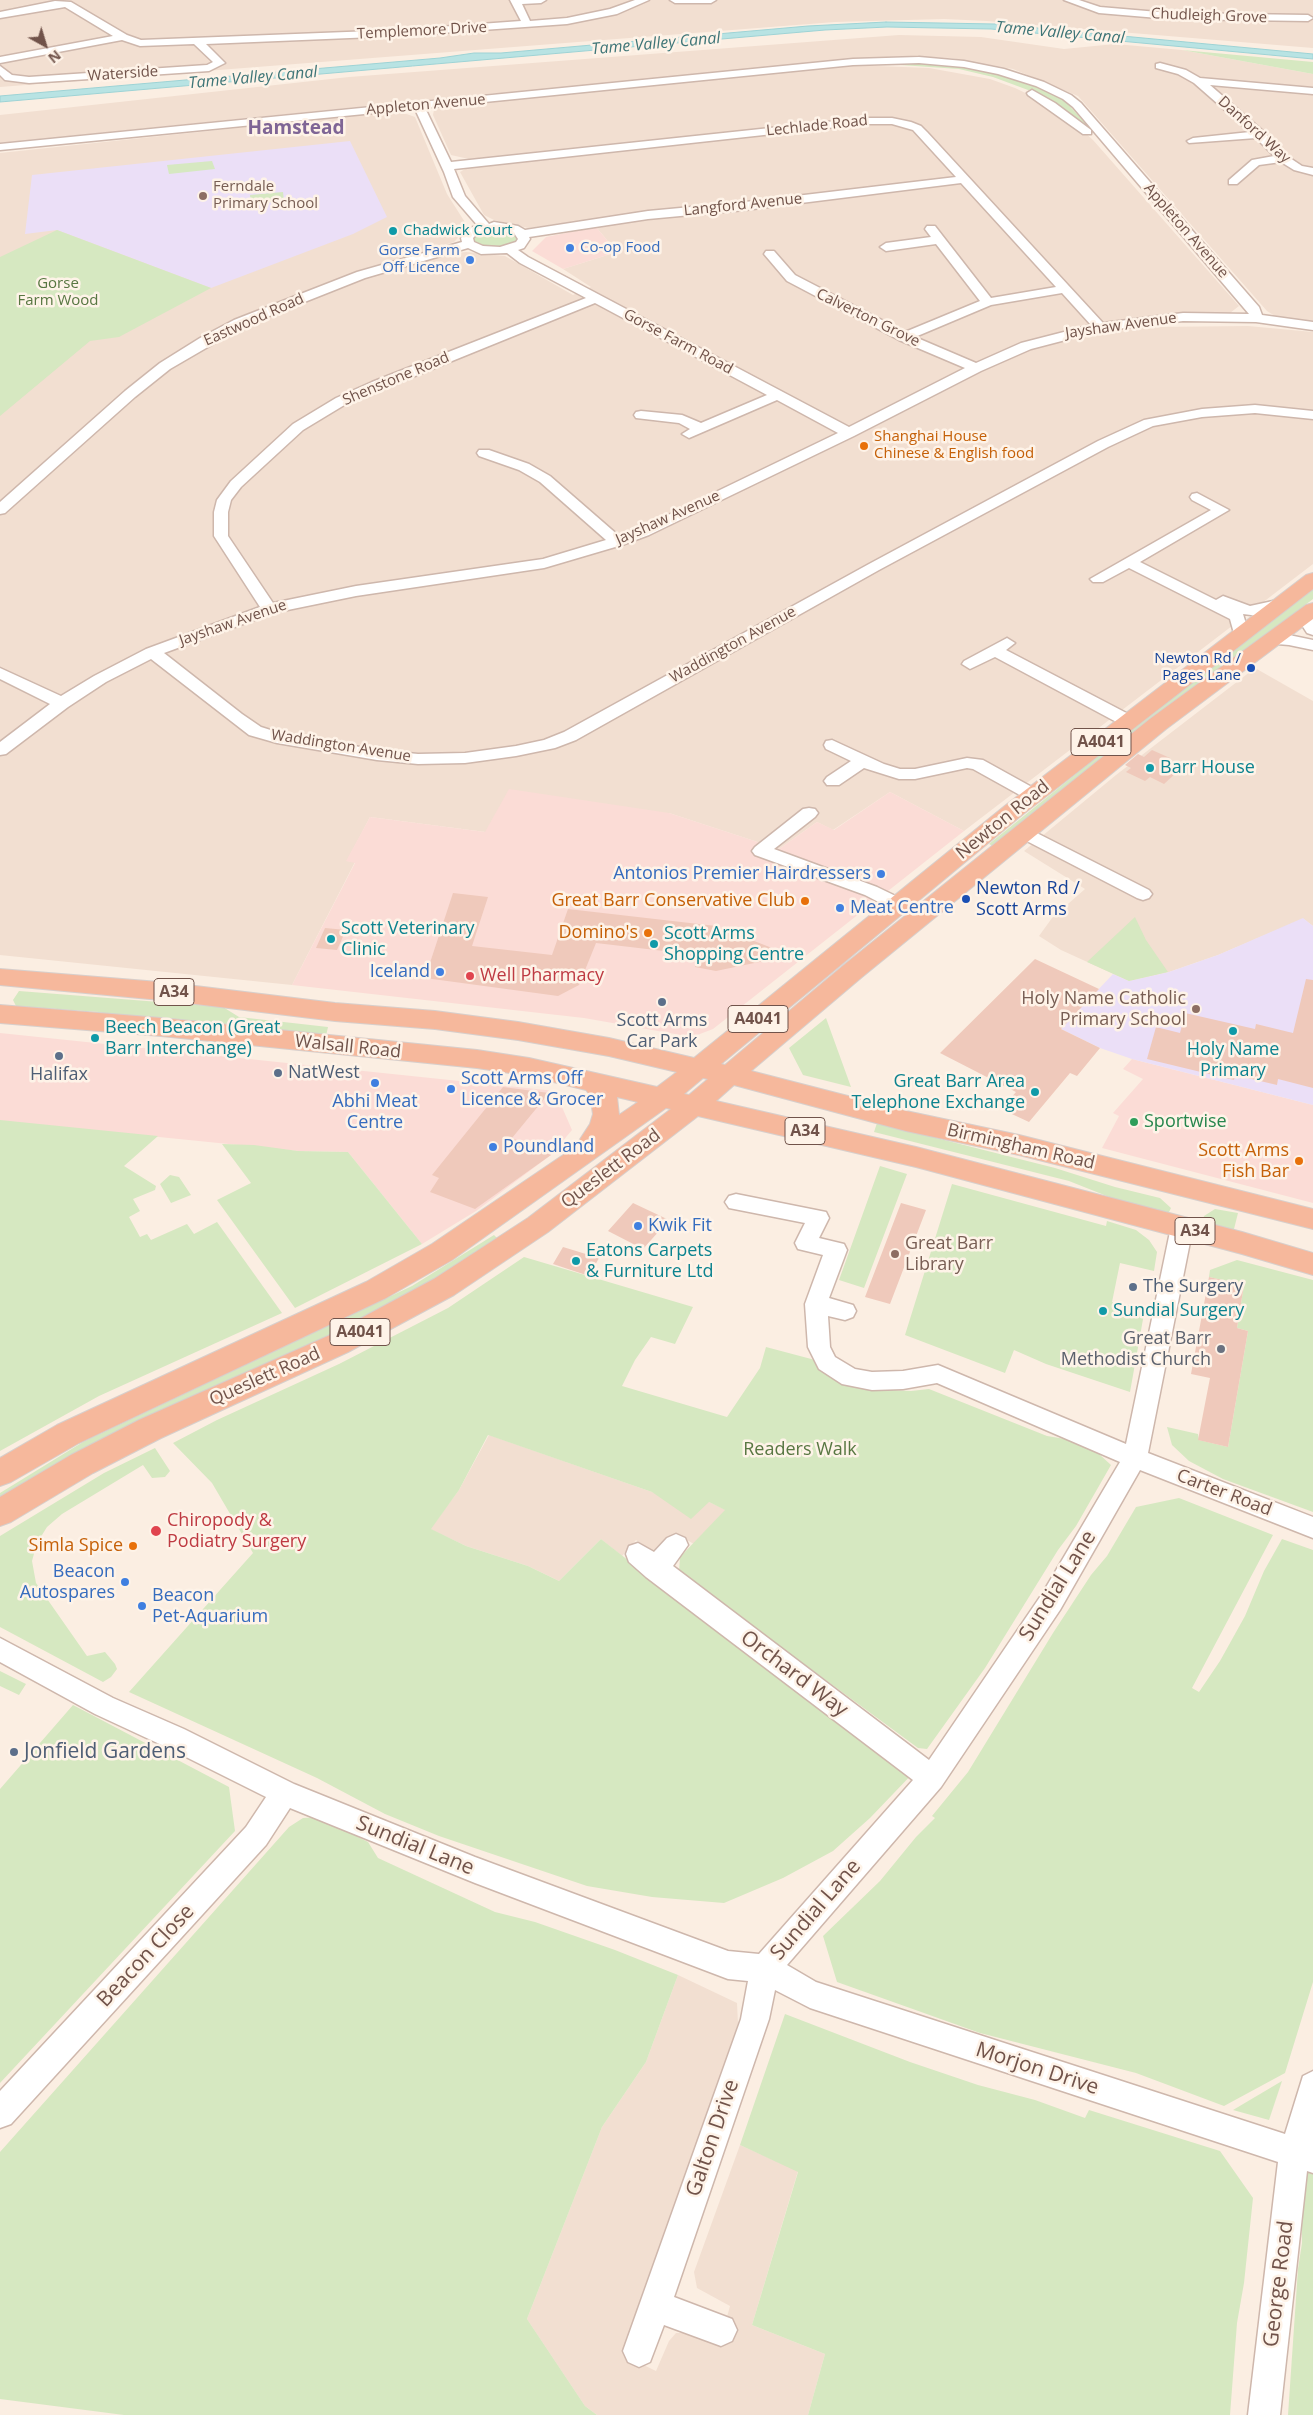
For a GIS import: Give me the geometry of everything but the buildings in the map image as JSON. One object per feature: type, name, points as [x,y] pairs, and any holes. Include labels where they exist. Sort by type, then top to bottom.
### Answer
[{"type":"highway","name":"Newton Road","points":[[714,1076],[898,905],[1033,795],[1313,579]]},
{"type":"highway","name":"Newton Road","points":[[714,1076],[846,976],[1158,724],[1271,640],[1310,618]]},
{"type":"highway","name":"Walsall Road","points":[[6,977],[171,992],[335,1012],[435,1020],[518,1030],[609,1047],[714,1076]]},
{"type":"highway","points":[[0,1004],[6,977]]},
{"type":"highway","points":[[335,1012],[351,1021],[354,1030],[351,1037],[338,1046]]},
{"type":"highway","name":"Walsall Road","points":[[0,1014],[162,1027],[477,1060],[529,1067],[678,1096]]},
{"type":"highway","name":"Walsall Road","points":[[435,1020],[678,1096]]},
{"type":"highway","name":"A4041","points":[[678,1096],[714,1076]]},
{"type":"highway","name":"Birmingham Road","points":[[714,1076],[734,1097],[843,1129],[916,1156]]},
{"type":"highway","name":"Birmingham Road","points":[[714,1076],[906,1121],[1019,1145],[1313,1219]]},
{"type":"highway","points":[[573,1162],[594,1140],[606,1114],[603,1094],[594,1081]]},
{"type":"highway","name":"Birmingham Road","points":[[678,1096],[916,1156],[1313,1264]]},
{"type":"highway","name":"Queslett Road","points":[[0,1472],[68,1434],[376,1290],[442,1252],[573,1162],[678,1096]]},
{"type":"highway","name":"Queslett Road","points":[[0,1513],[82,1464],[150,1429],[338,1344],[444,1287],[512,1241],[642,1147],[678,1096]]},
{"type":"highway","points":[[1182,1227],[1193,1190]]},
{"type":"highway","points":[[488,1220],[510,1216],[520,1224],[521,1231],[512,1241]]},
{"type":"street","points":[[527,24],[516,1],[541,0]]},
{"type":"street","name":"Templemore Drive","points":[[197,41],[398,33],[527,24],[598,16],[644,0]]},
{"type":"street","points":[[675,0],[711,0]]},
{"type":"street","name":"Chudleigh Grove","points":[[1069,0],[1082,6],[1099,10],[1162,16],[1291,16],[1308,18]]},
{"type":"street","points":[[0,15],[55,4],[67,4],[123,37],[140,43],[197,41]]},
{"type":"street","points":[[0,60],[123,37]]},
{"type":"street","name":"Waterside","points":[[0,69],[9,78],[22,80],[208,68],[218,65],[220,60],[197,41]]},
{"type":"street","name":"Appleton Avenue","points":[[0,147],[853,62],[943,61],[1000,70],[1040,84],[1067,97],[1077,105],[1254,310],[1256,318]]},
{"type":"street","points":[[1163,69],[1182,72],[1198,81],[1313,90]]},
{"type":"street","name":"Danford Way","points":[[1198,81],[1260,134],[1283,158],[1298,168],[1313,172]]},
{"type":"street","points":[[419,106],[459,197],[480,223]]},
{"type":"street","points":[[1221,117],[1239,115]]},
{"type":"street","name":"Lechlade Road","points":[[446,166],[892,120],[917,128],[1100,327]]},
{"type":"street","points":[[1194,141],[1260,134]]},
{"type":"street","points":[[1233,182],[1256,162],[1283,158]]},
{"type":"street","name":"Langford Avenue","points":[[522,234],[648,215],[745,206],[964,179]]},
{"type":"street","points":[[452,236],[462,224],[480,223],[511,228],[522,234],[524,239],[520,245],[510,249],[481,250],[468,244],[467,238],[480,223]]},
{"type":"street","points":[[931,229],[988,302]]},
{"type":"street","points":[[886,247],[940,240]]},
{"type":"street","name":"Eastwood Road","points":[[0,510],[130,394],[165,366],[206,341],[239,323],[361,275],[468,244]]},
{"type":"street","name":"Gorse Farm Road","points":[[510,249],[524,260],[849,433]]},
{"type":"street","name":"Calverton Grove","points":[[784,253],[763,254],[791,278],[904,337],[976,368]]},
{"type":"street","points":[[904,337],[988,302],[1064,289]]},
{"type":"street","name":"Shenstone Road","points":[[269,609],[221,536],[221,512],[224,500],[236,484],[298,427],[341,401],[596,298]]},
{"type":"street","name":"Jayshaw Avenue","points":[[0,750],[62,703],[100,679],[152,652],[269,609],[356,591],[544,563],[617,542],[644,532],[849,433],[976,368],[1026,346],[1100,327],[1183,317],[1256,318],[1313,326]]},
{"type":"street","points":[[640,415],[682,419],[695,432],[777,395]]},
{"type":"street","name":"Waddington Avenue","points":[[152,652],[255,731],[277,738],[377,755],[418,759],[465,758],[541,746],[570,736],[874,567],[1103,444],[1149,423],[1202,413],[1255,409],[1313,415]]},
{"type":"street","points":[[484,453],[524,466],[545,479],[617,542]]},
{"type":"street","points":[[1098,579],[1222,510],[1198,497]]},
{"type":"street","points":[[1131,562],[1237,617],[1241,634]]},
{"type":"street","points":[[1196,596],[1214,597],[1248,611],[1259,611],[1282,604]]},
{"type":"street","points":[[1271,640],[1289,640],[1313,645]]},
{"type":"street","points":[[970,664],[1002,646],[1128,721]]},
{"type":"street","points":[[0,673],[62,703]]},
{"type":"street","points":[[832,744],[862,761],[900,774],[915,774],[967,763],[977,764],[1033,795]]},
{"type":"street","points":[[833,781],[862,761]]},
{"type":"street","points":[[809,813],[762,851],[871,891],[898,905]]},
{"type":"street","points":[[1025,833],[1143,894]]},
{"type":"street","points":[[736,1202],[818,1218],[806,1243],[836,1250],[816,1304],[819,1347],[827,1363],[850,1377],[872,1381],[903,1380],[938,1374],[1135,1458]]},
{"type":"street","name":"Sundial Lane","points":[[0,1649],[104,1706],[175,1738],[286,1793],[475,1870],[728,1965],[765,1969],[932,1778],[1051,1602],[1135,1458],[1182,1227]]},
{"type":"street","points":[[816,1304],[845,1311]]},
{"type":"street","name":"Carter Road","points":[[1135,1458],[1313,1528]]},
{"type":"street","name":"Orchard Way","points":[[676,1545],[646,1561],[932,1778]]},
{"type":"street","name":"Beacon Close","points":[[0,2114],[256,1836],[286,1793]]},
{"type":"street","name":"Morjon Drive","points":[[765,1969],[810,1994],[1304,2155]]},
{"type":"street","name":"Galton Drive","points":[[639,2351],[755,2019],[765,1969]]},
{"type":"street","name":"George Road","points":[[1264,2415],[1313,2086]]},
{"type":"street","points":[[656,2306],[721,2330]]},
{"type":"shaded area","points":[[0,0],[1313,0],[1313,48],[987,21],[944,19],[835,22],[0,87]]},
{"type":"shaded area","points":[[899,35],[981,37],[1064,49],[1115,44],[1182,50],[1313,74],[1313,87],[1242,83],[1313,92],[1313,321],[1275,316],[1267,311],[1078,96],[1013,69],[951,58],[846,59],[811,63],[818,69],[852,65],[929,68],[990,79],[1042,101],[1070,119],[1093,140],[1239,306],[1230,313],[1146,317],[1153,327],[1248,326],[1313,332],[1313,564],[964,831],[890,792],[833,830],[817,822],[779,849],[669,813],[485,832],[370,817],[347,861],[355,862],[292,985],[0,955],[0,153],[398,111],[415,117],[447,194],[468,227],[454,242],[382,264],[395,270],[447,254],[466,252],[505,256],[573,295],[591,287],[563,269],[617,252],[596,227],[664,217],[655,210],[528,228],[494,220],[484,215],[460,172],[467,168],[769,134],[764,128],[469,159],[451,155],[433,115],[434,110],[443,107],[502,101],[496,93],[0,143],[0,115],[349,77]]},
{"type":"shaded area","name":"Ferndale Primary School","points":[[350,141],[387,217],[353,234],[211,288],[57,230],[25,234],[32,175]]},
{"type":"shaded area","points":[[596,227],[617,252],[563,269],[532,251],[546,237]]},
{"type":"shaded area","points":[[1255,668],[1313,701],[1313,926],[1303,919],[1218,955],[1169,972],[1129,981],[1061,950],[1039,936],[1052,918],[1085,889],[1024,851],[1116,775]]},
{"type":"shaded area","points":[[509,789],[669,813],[779,849],[817,822],[834,830],[890,792],[964,831],[713,1029],[692,1037],[584,1018],[292,985],[355,863],[346,861],[370,817],[485,832]]},
{"type":"shaded area","name":"Holy Name Catholic Primary School","points":[[1303,918],[1313,926],[1313,1105],[1132,1059],[1100,1048],[1061,1029],[1113,974],[1129,981],[1169,972],[1218,955]]},
{"type":"shaded area","points":[[0,1033],[555,1091],[572,1130],[551,1155],[476,1211],[422,1244],[348,1152],[298,1151],[0,1121]]},
{"type":"shaded area","points":[[1132,1059],[1313,1105],[1313,1203],[1102,1148],[1119,1116],[1113,1113],[1143,1079],[1123,1069]]},
{"type":"shaded area","points":[[489,1435],[652,1492],[709,1502],[726,1510],[694,1544],[678,1535],[661,1553],[654,1552],[636,1540],[622,1556],[601,1539],[559,1581],[528,1566],[466,1546],[430,1529],[459,1490]]},
{"type":"shaded area","points":[[678,1975],[737,2003],[738,2024],[623,2355],[656,2371],[669,2341],[676,2333],[694,2333],[720,2342],[730,2306],[697,2288],[694,2272],[740,2145],[798,2171],[752,2325],[825,2354],[808,2415],[597,2415],[585,2406],[527,2319],[602,2127],[646,2062]]},
{"type":"green space","points":[[1182,50],[1313,62],[1313,74]]},
{"type":"green space","points":[[871,63],[930,63],[985,70],[1041,87],[1064,100],[1090,128],[1028,90],[993,77],[959,69]]},
{"type":"green space","points":[[212,161],[215,169],[169,174],[167,165]]},
{"type":"green space","points":[[283,192],[284,201],[251,204],[250,195]]},
{"type":"green space","points":[[502,229],[515,233],[518,237],[516,241],[503,247],[493,248],[484,247],[473,241],[473,237],[477,233]]},
{"type":"green space","name":"Gorse Farm Wood","points":[[57,230],[211,288],[119,337],[90,341],[0,416],[0,257]]},
{"type":"green space","points":[[1313,588],[1313,599],[1116,748],[995,847],[989,844],[1158,708]]},
{"type":"green space","points":[[1135,917],[1146,940],[1168,972],[1129,981],[1087,962]]},
{"type":"green space","points":[[19,991],[223,1007],[239,1017],[328,1027],[326,1036],[121,1019],[99,1012],[16,1006],[13,1000]]},
{"type":"green space","points":[[826,1018],[851,1087],[803,1075],[789,1048]]},
{"type":"green space","points":[[0,1120],[158,1136],[124,1166],[156,1186],[155,1190],[133,1199],[140,1211],[129,1217],[140,1237],[147,1234],[151,1240],[187,1224],[194,1234],[217,1222],[282,1313],[99,1396],[0,1451]]},
{"type":"green space","points":[[877,1123],[1055,1168],[1115,1187],[1160,1198],[1171,1208],[1168,1214],[1147,1212],[1069,1181],[874,1132]]},
{"type":"green space","points":[[222,1144],[254,1145],[298,1151],[348,1152],[422,1244],[295,1308],[217,1200],[251,1183]]},
{"type":"green space","points":[[880,1166],[907,1174],[864,1288],[839,1280]]},
{"type":"green space","points":[[170,1175],[179,1177],[191,1195],[171,1203],[160,1184]]},
{"type":"green space","points":[[952,1184],[1106,1226],[1107,1221],[1136,1230],[1149,1240],[1157,1252],[1154,1271],[1120,1263],[1112,1302],[1145,1308],[1130,1392],[1046,1364],[1014,1350],[1005,1373],[905,1335]]},
{"type":"green space","points":[[1215,1209],[1238,1213],[1233,1233],[1202,1224],[1204,1216]]},
{"type":"green space","points":[[494,1235],[498,1239],[416,1291],[336,1332],[84,1450],[0,1499],[0,1493],[83,1442],[412,1286]]},
{"type":"green space","name":"Readers Walk","points":[[524,1257],[693,1307],[675,1344],[651,1337],[635,1360],[622,1386],[727,1417],[760,1368],[766,1347],[815,1360],[870,1389],[911,1391],[929,1389],[1047,1436],[1078,1441],[1099,1454],[1111,1465],[1076,1526],[1058,1550],[985,1668],[927,1749],[918,1748],[679,1572],[680,1557],[725,1510],[709,1502],[691,1519],[652,1492],[488,1435],[459,1490],[431,1529],[466,1546],[528,1566],[559,1581],[601,1539],[652,1579],[916,1770],[870,1818],[833,1851],[783,1878],[724,1903],[652,1897],[587,1886],[439,1836],[385,1814],[317,1778],[129,1692],[253,1553],[212,1483],[173,1443],[217,1420],[339,1364],[448,1308]]},
{"type":"green space","points":[[1237,1260],[1313,1280],[1313,1512],[1223,1479],[1189,1461],[1172,1445],[1167,1427],[1198,1434],[1199,1440],[1228,1447],[1248,1331],[1237,1328],[1244,1285],[1209,1277],[1210,1270]]},
{"type":"green space","points":[[155,1448],[170,1471],[165,1477],[152,1478],[143,1465],[62,1514],[47,1527],[37,1543],[32,1561],[36,1583],[87,1656],[105,1652],[115,1664],[117,1669],[111,1677],[103,1682],[0,1627],[0,1536],[104,1473]]},
{"type":"green space","points":[[1179,1498],[1273,1535],[1192,1688],[1199,1692],[1220,1661],[1245,1616],[1264,1571],[1282,1539],[1313,1550],[1313,1982],[1285,2073],[1224,2106],[1136,2073],[980,2033],[837,1982],[823,1936],[880,1881],[916,1837],[935,1818],[932,1816],[968,1772],[1053,1633],[1091,1575],[1107,1556],[1136,1507]]},
{"type":"green space","points":[[0,1671],[26,1684],[19,1695],[0,1686]]},
{"type":"green space","points":[[73,1705],[229,1787],[235,1831],[0,2083],[0,1789]]},
{"type":"green space","points":[[320,1817],[368,1842],[378,1858],[495,1912],[535,1922],[615,1950],[678,1975],[646,2062],[602,2127],[527,2319],[585,2406],[597,2415],[124,2415],[0,2399],[0,2152],[289,1827],[303,1818]]},
{"type":"green space","points":[[785,2014],[910,2062],[978,2085],[1035,2100],[1085,2118],[1089,2110],[1220,2151],[1253,2198],[1244,2283],[1237,2323],[1230,2415],[808,2415],[825,2354],[752,2325],[798,2172],[740,2145]]},
{"type":"green space","points":[[1282,2081],[1269,2120],[1233,2110]]},
{"type":"green space","points":[[1313,2168],[1313,2415],[1288,2415],[1298,2269],[1302,2243],[1301,2176]]},
{"type":"water","name":"Tame Valley Canal","points":[[886,22],[995,24],[1313,54],[1313,59],[991,29],[887,27],[825,30],[0,102],[0,96],[440,58],[474,53],[501,53],[808,26]]},
{"type":"place","name":"Ferndale Primary School","points":[[203,196]]},
{"type":"place","name":"Chadwick Court","points":[[393,231]]},
{"type":"place","name":"Co-op Food","points":[[570,248]]},
{"type":"place","name":"Gorse Farm Off Licence","points":[[470,260]]},
{"type":"place","name":"Shanghai House Chinese & English food","points":[[864,446]]},
{"type":"place","name":"Newton Rd / Pages Lane","points":[[1251,668]]},
{"type":"place","name":"Barr House","points":[[1150,768]]},
{"type":"place","name":"Antonios Premier Hairdressers","points":[[881,874]]},
{"type":"place","name":"Newton Rd / Scott Arms","points":[[966,899]]},
{"type":"place","name":"Great Barr Conservative Club","points":[[805,901]]},
{"type":"place","name":"Meat Centre","points":[[840,908]]},
{"type":"place","name":"Domino's","points":[[648,933]]},
{"type":"place","name":"Scott Veterinary Clinic","points":[[331,939]]},
{"type":"place","name":"Scott Arms Shopping Centre","points":[[654,944]]},
{"type":"place","name":"Iceland","points":[[440,972]]},
{"type":"place","name":"Well Pharmacy","points":[[470,976]]},
{"type":"place","name":"Scott Arms Car Park","points":[[662,1002]]},
{"type":"place","name":"Holy Name Catholic Primary School","points":[[1196,1009]]},
{"type":"place","name":"Holy Name Primary","points":[[1233,1031]]},
{"type":"place","name":"Beech Beacon (Great Barr Interchange)","points":[[95,1038]]},
{"type":"place","name":"Halifax","points":[[59,1056]]},
{"type":"place","name":"NatWest","points":[[278,1073]]},
{"type":"place","name":"Abhi Meat Centre","points":[[375,1083]]},
{"type":"place","name":"Scott Arms Off Licence & Grocer","points":[[451,1089]]},
{"type":"place","name":"Great Barr Area Telephone Exchange","points":[[1035,1092]]},
{"type":"place","name":"Sportwise","points":[[1134,1122]]},
{"type":"place","name":"Poundland","points":[[493,1147]]},
{"type":"place","name":"Scott Arms Fish Bar","points":[[1299,1161]]},
{"type":"place","name":"Kwik Fit","points":[[638,1226]]},
{"type":"place","name":"Great Barr Library","points":[[895,1254]]},
{"type":"place","name":"Eatons Carpets & Furniture Ltd","points":[[576,1261]]},
{"type":"place","name":"The Surgery","points":[[1133,1287]]},
{"type":"place","name":"Sundial Surgery","points":[[1103,1311]]},
{"type":"place","name":"Great Barr Methodist Church","points":[[1221,1349]]},
{"type":"place","name":"Chiropody & Podiatry Surgery","points":[[156,1531]]},
{"type":"place","name":"Simla Spice","points":[[133,1546]]},
{"type":"place","name":"Beacon Autospares","points":[[125,1582]]},
{"type":"place","name":"Beacon Pet-Aquarium","points":[[142,1606]]},
{"type":"place","name":"Jonfield Gardens","points":[[14,1752]]},
{"type":"district","name":"Hamstead","points":[[296,129]]}]
